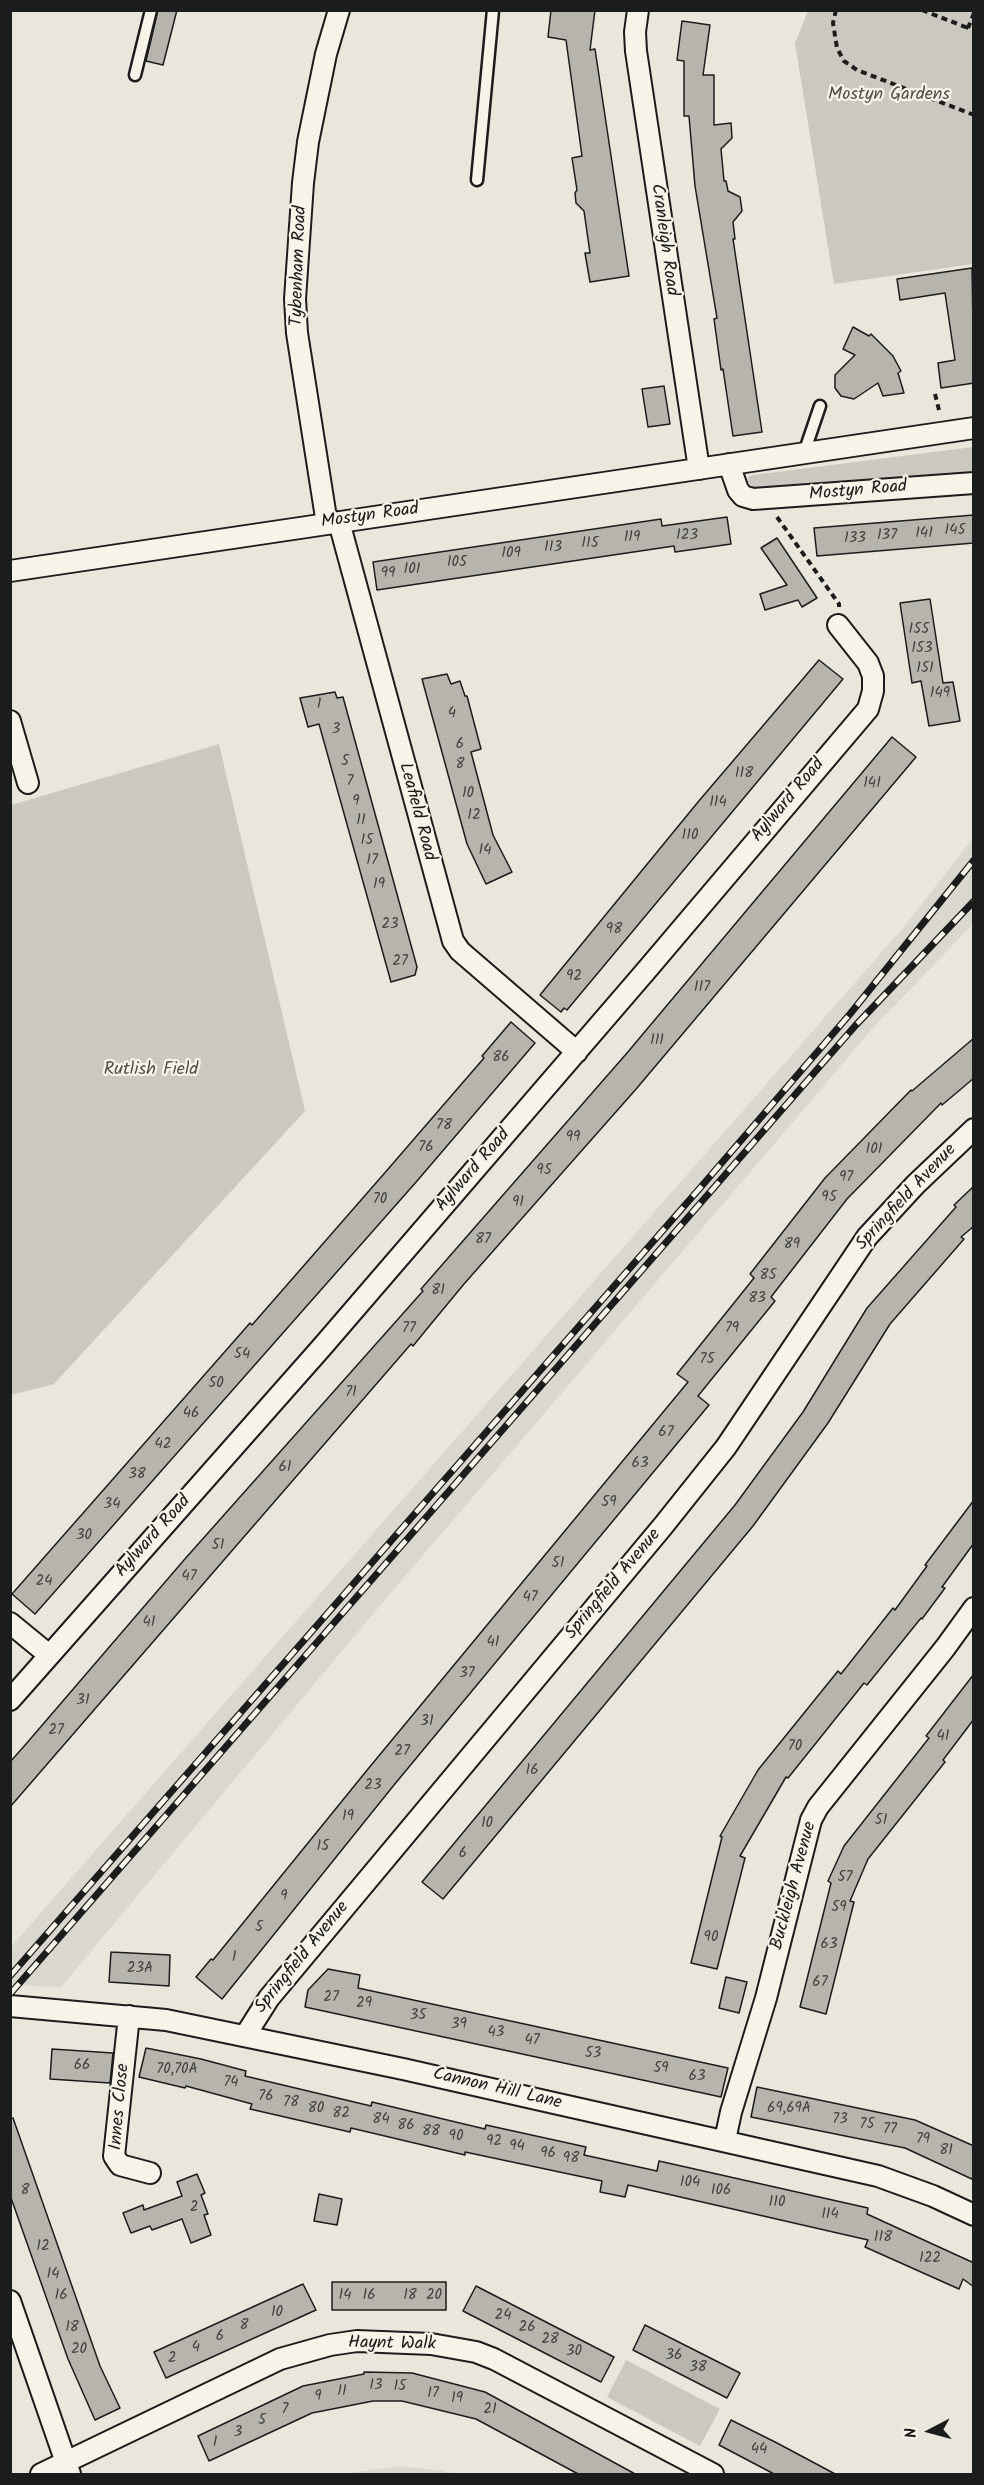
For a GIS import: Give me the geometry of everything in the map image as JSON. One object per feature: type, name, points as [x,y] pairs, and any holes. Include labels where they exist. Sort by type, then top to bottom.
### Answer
[{"type":"street","name":"Tybenham Road","points":[[333,523],[297,333],[295,299],[308,141],[326,54],[339,10]]},
{"type":"street","name":"Cranleigh Road","points":[[638,10],[635,32],[636,51],[699,469]]},
{"type":"street","name":"Mostyn Road","points":[[10,571],[974,428]]},
{"type":"street","name":"Mostyn Road","points":[[729,464],[738,490],[743,496],[753,499],[974,483]]},
{"type":"street","name":"Leafield Road","points":[[333,523],[453,941],[460,951],[577,1052]]},
{"type":"street","name":"Aylward Road","points":[[10,1700],[322,1347],[577,1052],[868,709],[873,691],[873,676],[868,663],[838,625]]},
{"type":"street","points":[[10,721],[28,783]]},
{"type":"street","name":"Springfield Avenue","points":[[245,2036],[269,1998],[726,1448],[867,1237],[916,1184],[974,1129]]},
{"type":"street","name":"Buckleigh Avenue","points":[[725,2140],[730,2112],[766,1998],[811,1820],[818,1807],[945,1648],[974,1608]]},
{"type":"street","points":[[10,1623],[49,1655]]},
{"type":"street","name":"Cannon Hill Lane","points":[[10,2006],[166,2020],[725,2140],[878,2176],[933,2196],[974,2215]]},
{"type":"street","name":"Innes Close","points":[[129,2016],[114,2156],[120,2165],[150,2173]]},
{"type":"street","points":[[10,2301],[68,2469]]},
{"type":"street","name":"Haynt Walk","points":[[41,2475],[68,2469],[280,2359],[330,2345],[368,2342],[431,2344],[468,2350],[494,2359],[713,2475]]},
{"type":"lane","points":[[135,75],[151,10]]},
{"type":"lane","points":[[477,180],[494,10]]},
{"type":"lane","points":[[804,453],[820,406]]},
{"type":"path","points":[[836,10],[833,23],[837,48],[844,61],[857,70],[974,115]]},
{"type":"path","points":[[922,10],[974,30]]},
{"type":"path","points":[[968,28],[974,13]]},
{"type":"path","points":[[774,499],[776,515],[839,604],[838,625]]},
{"type":"shaded area","points":[[973,838],[973,924],[873,1028],[362,1627],[61,1987],[11,1985],[11,1947],[903,928]]},
{"type":"shaded area","points":[[398,2466],[444,2471],[454,2474],[344,2474]]},
{"type":"green space","name":"Mostyn Gardens","points":[[808,11],[973,11],[973,264],[834,284],[795,43]]},
{"type":"green space","points":[[973,447],[973,473],[761,490],[754,488],[748,482],[748,477],[753,475]]},
{"type":"green space","name":"Rutlish Field","points":[[219,744],[305,1111],[54,1384],[11,1395],[11,805]]},
{"type":"green space","points":[[626,2360],[720,2409],[700,2446],[607,2397]]},
{"type":"building","points":[[158,10],[177,10],[163,65],[146,61]]},
{"type":"building","points":[[551,10],[595,10],[590,50],[595,49],[629,276],[590,282],[585,253],[590,253],[584,211],[576,203],[575,193],[577,190],[572,158],[582,156],[566,40],[548,37]]},
{"type":"building","points":[[682,21],[710,25],[703,75],[714,75],[714,125],[731,123],[732,138],[721,149],[724,181],[726,181],[728,191],[740,197],[742,211],[733,222],[735,239],[733,239],[762,432],[733,436],[723,369],[721,370],[714,319],[717,318],[695,186],[689,116],[684,116],[684,61],[677,60]]},
{"type":"building","points":[[972,268],[974,383],[941,388],[938,363],[955,360],[945,293],[900,300],[897,279]]},
{"type":"building","points":[[853,327],[869,336],[871,334],[893,356],[901,371],[898,373],[904,393],[883,396],[878,383],[854,399],[841,396],[835,388],[835,375],[855,355],[843,349]]},
{"type":"building","points":[[664,386],[670,424],[648,427],[642,389]]},
{"type":"building","points":[[974,515],[974,543],[817,556],[814,528]]},
{"type":"building","points":[[727,517],[731,544],[675,552],[674,546],[377,590],[373,562],[661,519],[662,526]]},
{"type":"building","points":[[777,538],[817,598],[802,607],[798,600],[765,610],[760,594],[787,585],[761,548]]},
{"type":"building","points":[[930,599],[943,683],[953,682],[960,721],[929,726],[921,681],[912,683],[900,603]]},
{"type":"building","points":[[819,660],[843,679],[567,1010],[564,1008],[561,1012],[540,995],[698,802]]},
{"type":"building","points":[[447,674],[451,684],[460,681],[465,696],[467,696],[481,749],[471,752],[493,835],[512,872],[486,884],[467,844],[422,679]]},
{"type":"building","points":[[335,692],[337,698],[343,697],[417,967],[415,975],[391,982],[319,724],[308,727],[300,698]]},
{"type":"building","points":[[892,737],[916,757],[637,1088],[464,1284],[413,1346],[411,1344],[10,1807],[10,1762],[184,1560],[423,1291],[421,1289],[627,1053]]},
{"type":"building","points":[[511,1022],[535,1043],[417,1181],[35,1614],[12,1594],[389,1168],[484,1058],[482,1056]]},
{"type":"building","points":[[974,1038],[974,1078],[942,1105],[941,1103],[847,1199],[771,1297],[775,1301],[698,1396],[709,1405],[394,1785],[222,1999],[196,1977],[211,1959],[213,1960],[688,1382],[677,1374],[754,1278],[750,1274],[825,1178],[911,1090]]},
{"type":"building","points":[[974,1186],[974,1226],[961,1237],[964,1239],[890,1324],[828,1423],[753,1526],[443,1899],[422,1882],[735,1505],[803,1412],[867,1308],[956,1207],[954,1205]]},
{"type":"building","points":[[974,1500],[974,1543],[942,1587],[945,1588],[867,1685],[864,1683],[788,1778],[786,1777],[740,1856],[745,1858],[717,1969],[691,1963],[722,1837],[720,1836],[758,1770],[838,1671],[841,1674],[893,1608],[895,1610],[927,1566],[925,1565]]},
{"type":"building","points":[[974,1674],[974,1719],[943,1760],[945,1762],[868,1859],[850,1901],[854,1902],[826,2014],[800,2007],[831,1883],[828,1881],[844,1846],[929,1738],[926,1736]]},
{"type":"building","points":[[111,1952],[170,1955],[169,1986],[109,1982]]},
{"type":"building","points":[[328,1969],[360,1975],[358,1988],[728,2068],[721,2097],[305,2007],[308,1990]]},
{"type":"building","points":[[726,1977],[747,1982],[739,2013],[719,2008]]},
{"type":"building","points":[[146,2048],[201,2059],[246,2071],[245,2076],[371,2106],[372,2102],[485,2129],[486,2125],[586,2147],[584,2155],[657,2171],[659,2161],[868,2208],[867,2214],[974,2263],[974,2287],[963,2279],[959,2289],[865,2247],[868,2240],[628,2185],[625,2197],[600,2192],[602,2181],[465,2152],[465,2155],[351,2128],[350,2132],[250,2109],[252,2104],[186,2086],[185,2088],[139,2077]]},
{"type":"building","points":[[52,2049],[113,2053],[110,2083],[50,2079]]},
{"type":"building","points":[[757,2087],[915,2120],[974,2146],[974,2180],[905,2148],[751,2117]]},
{"type":"building","points":[[10,2118],[13,2118],[100,2366],[120,2408],[95,2420],[68,2359],[10,2195]]},
{"type":"building","points":[[197,2174],[205,2193],[201,2195],[208,2214],[204,2215],[211,2235],[191,2243],[182,2219],[152,2230],[150,2226],[131,2233],[123,2213],[143,2205],[144,2210],[182,2196],[177,2182]]},
{"type":"building","points":[[319,2194],[342,2199],[337,2225],[314,2221]]},
{"type":"building","points":[[332,2282],[446,2282],[446,2310],[332,2310]]},
{"type":"building","points":[[303,2284],[316,2310],[166,2378],[154,2352]]},
{"type":"building","points":[[476,2286],[614,2357],[601,2382],[463,2311]]},
{"type":"building","points":[[645,2325],[740,2373],[727,2398],[633,2350]]},
{"type":"building","points":[[364,2372],[412,2373],[485,2392],[637,2475],[580,2475],[476,2419],[402,2401],[373,2401],[312,2413],[209,2461],[198,2436],[303,2386],[364,2374]]},
{"type":"building","points":[[731,2420],[837,2475],[776,2475],[719,2445]]},
{"type":"railway","points":[[10,1976],[700,1188],[850,1014],[974,860]]},
{"type":"railway","points":[[10,1994],[855,1026],[974,901]]}]
